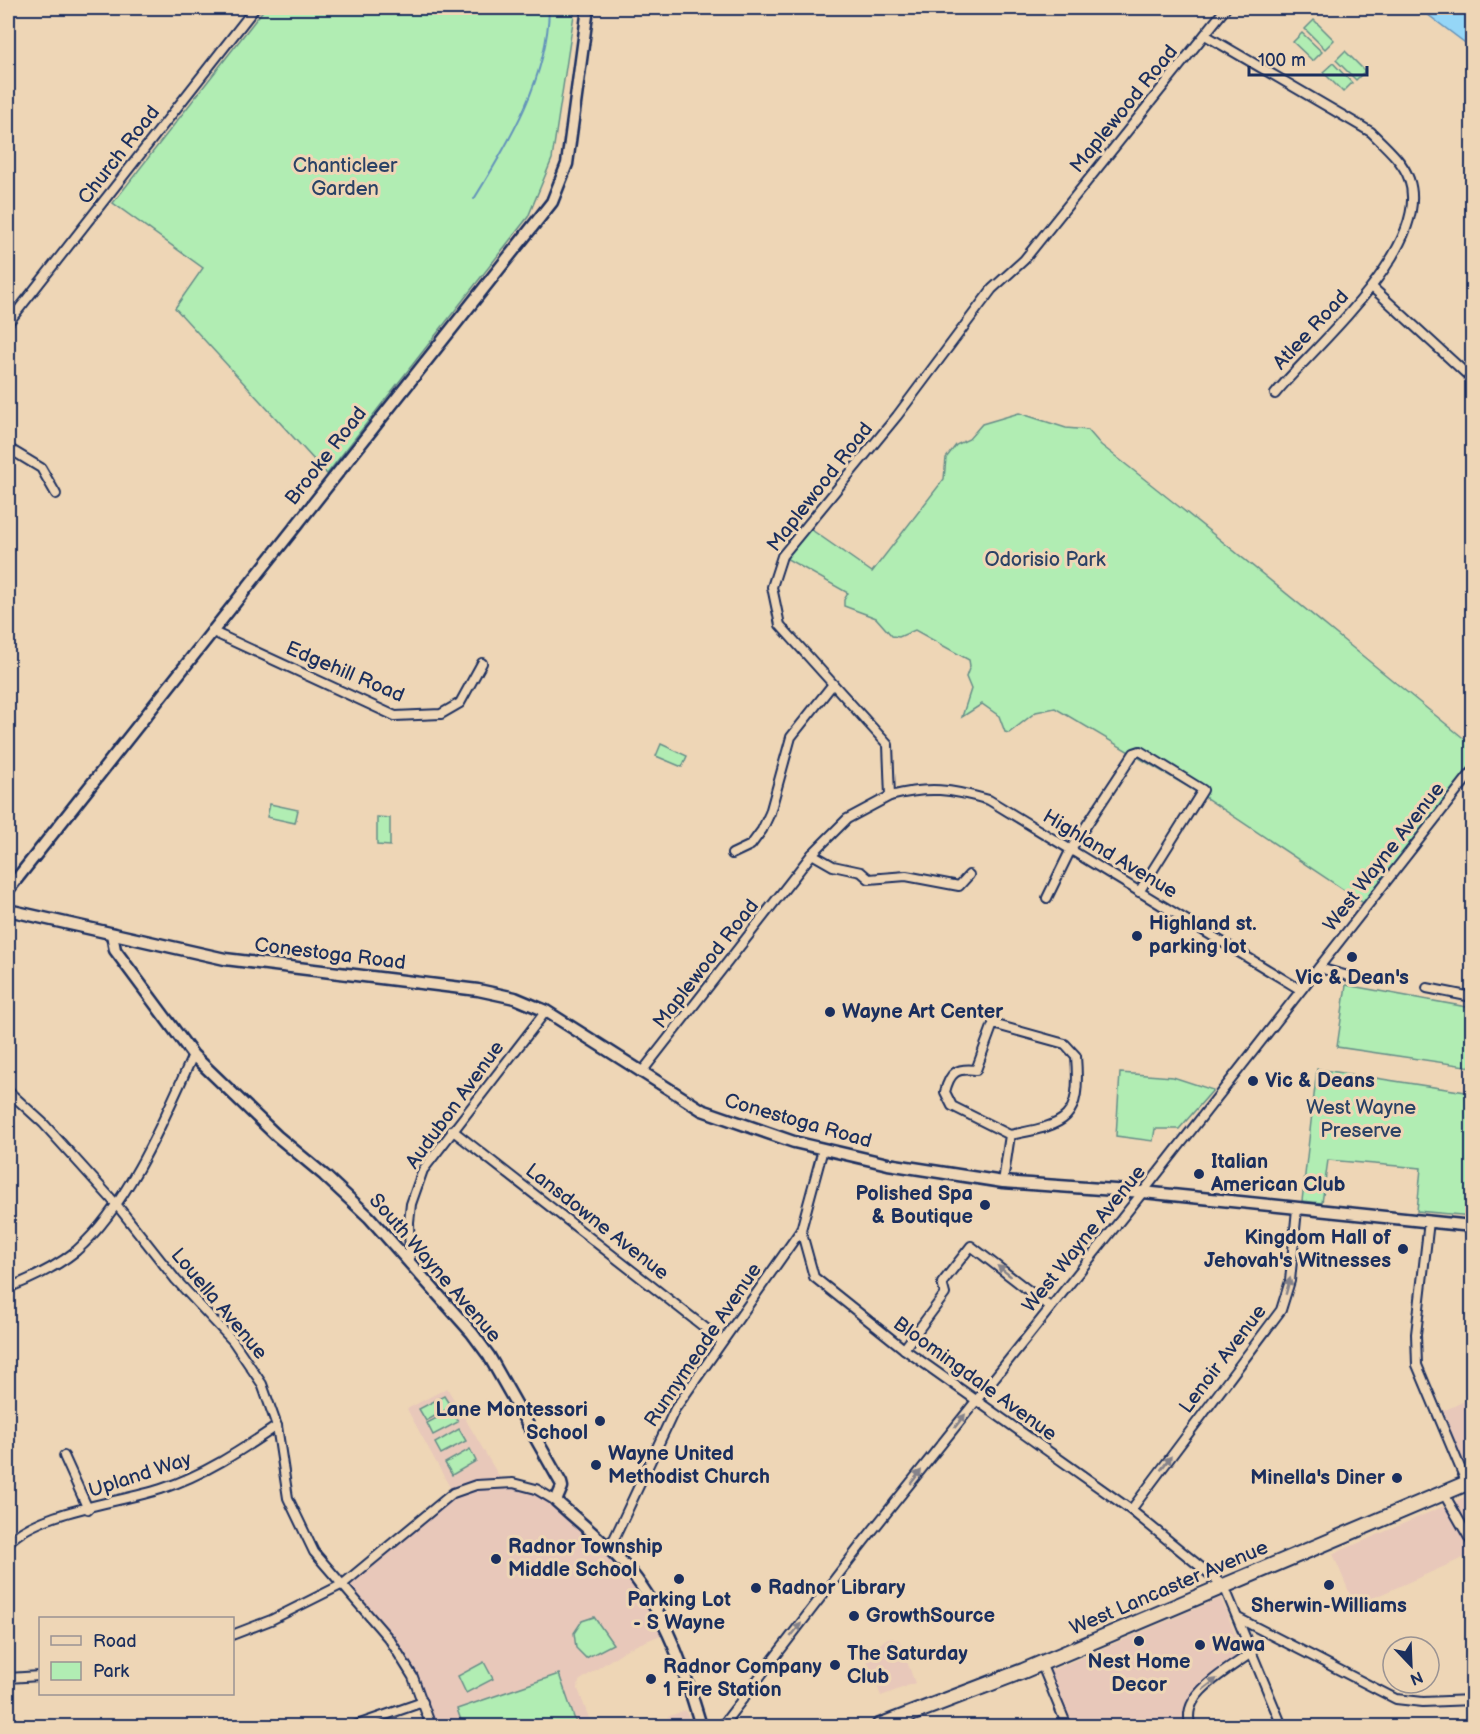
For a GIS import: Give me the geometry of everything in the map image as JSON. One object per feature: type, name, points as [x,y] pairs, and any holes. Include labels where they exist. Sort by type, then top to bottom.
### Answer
[{"type":"highway","name":"West Lancaster Avenue","points":[[879,1726],[1041,1663],[1470,1482]]},
{"type":"main road","name":"Brooke Road","points":[[8,890],[552,202],[567,164],[588,8]]},
{"type":"main road","name":"Conestoga Road","points":[[8,910],[225,959],[486,991],[515,998],[546,1011],[641,1073],[714,1116],[823,1149],[888,1164],[1003,1182],[1143,1192],[1473,1226]]},
{"type":"main road","name":"South Wayne Avenue","points":[[112,934],[115,950],[194,1055],[277,1137],[324,1175],[369,1217],[472,1333],[489,1356],[561,1483],[562,1487],[556,1501]]},
{"type":"main road","points":[[556,1501],[606,1545],[642,1588],[668,1632],[684,1670],[701,1726]]},
{"type":"street","name":"Church Road","points":[[8,323],[255,8]]},
{"type":"street","name":"Maplewood Road","points":[[641,1073],[812,854],[847,819],[890,796],[888,745],[780,625],[772,587],[782,556],[897,416],[992,289],[1024,260],[1226,8]]},
{"type":"street","name":"Atlee Road","points":[[1205,35],[1371,132],[1391,152],[1408,176],[1413,200],[1404,233],[1373,288],[1275,394]]},
{"type":"street","name":"Atlee Road","points":[[1373,288],[1473,379]]},
{"type":"street","points":[[8,448],[41,468],[56,494]]},
{"type":"street","name":"Edgehill Road","points":[[211,631],[395,716],[441,714],[460,703],[482,663]]},
{"type":"street","points":[[732,854],[751,845],[762,830],[770,813],[791,737],[833,684]]},
{"type":"street","points":[[1047,898],[1071,849],[1134,753],[1140,751],[1203,790],[1139,892]]},
{"type":"street","name":"West Wayne Avenue","points":[[722,1726],[976,1400],[1143,1192],[1473,772]]},
{"type":"street","name":"Highland Avenue","points":[[890,796],[918,789],[952,790],[989,800],[1301,990]]},
{"type":"street","points":[[812,854],[832,866],[861,872],[869,879],[906,876],[959,886],[969,875]]},
{"type":"street","points":[[1319,968],[1352,977]]},
{"type":"street","points":[[1427,988],[1473,997]]},
{"type":"street","name":"Audubon Avenue","points":[[410,1264],[409,1222],[416,1186],[423,1170],[546,1011]]},
{"type":"street","points":[[993,1024],[1065,1044],[1076,1056],[1077,1080],[1068,1115],[1052,1127],[1010,1135],[952,1106],[945,1092],[954,1071],[960,1068],[976,1070],[993,1024]]},
{"type":"street","points":[[8,1288],[32,1279],[76,1250],[117,1204],[158,1132],[194,1055]]},
{"type":"street","name":"Louella Avenue","points":[[8,1091],[43,1123],[117,1204],[176,1280],[233,1341],[262,1384],[277,1426],[288,1498],[314,1552],[390,1640],[413,1677],[431,1726]]},
{"type":"street","name":"Lansdowne Avenue","points":[[452,1130],[722,1341]]},
{"type":"street","points":[[1003,1182],[1010,1135]]},
{"type":"street","points":[[801,1230],[823,1149]]},
{"type":"street","name":"Lenoir Avenue","points":[[1131,1510],[1281,1310],[1290,1281],[1297,1209]]},
{"type":"street","points":[[1430,1221],[1416,1334],[1417,1365],[1470,1482]]},
{"type":"street","name":"Runnymeade Avenue","points":[[606,1545],[614,1539],[675,1409],[801,1230]]},
{"type":"street","name":"Bloomingdale Avenue","points":[[801,1230],[814,1277],[904,1349],[1131,1510],[1224,1586]]},
{"type":"street","points":[[904,1349],[945,1294],[942,1283],[971,1246],[1050,1307]]},
{"type":"street","name":"Upland Way","points":[[8,1543],[30,1525],[160,1489],[201,1473],[219,1465],[277,1426]]},
{"type":"street","points":[[64,1456],[88,1509]]},
{"type":"street","points":[[234,1634],[271,1620],[343,1584],[453,1493],[476,1485],[513,1483],[536,1489],[556,1501]]},
{"type":"street","points":[[1444,1494],[1473,1543]]},
{"type":"street","points":[[1224,1586],[1282,1726]]},
{"type":"street","points":[[1238,1618],[1396,1699],[1423,1702],[1473,1700]]},
{"type":"street","points":[[1191,1726],[1188,1715],[1195,1698],[1251,1653]]},
{"type":"street","points":[[1041,1663],[1067,1726]]},
{"type":"street","points":[[8,1678],[39,1676]]},
{"type":"street","points":[[354,1726],[423,1702]]},
{"type":"shaded area","name":"Radnor Township Middle School","points":[[447,1388],[503,1483],[536,1489],[614,1553],[668,1632],[627,1649],[579,1681],[578,1689],[592,1726],[431,1726],[399,1653],[343,1584],[453,1493],[407,1409]]},
{"type":"shaded area","points":[[1472,1395],[1472,1474],[1469,1476],[1441,1412],[1469,1399]]},
{"type":"shaded area","points":[[1472,1494],[1472,1554],[1355,1606],[1333,1554]]},
{"type":"shaded area","points":[[1221,1598],[1243,1654],[1190,1695],[1184,1714],[1184,1726],[1074,1726],[1050,1671]]},
{"type":"shaded area","points":[[888,1638],[899,1640],[915,1683],[881,1696],[865,1655]]},
{"type":"shaded area","points":[[686,1710],[692,1726],[659,1726],[670,1716]]},
{"type":"green space","name":"Chanticleer Garden","points":[[265,8],[575,8],[552,159],[528,217],[327,474],[175,308],[203,268],[113,203]]},
{"type":"green space","points":[[1314,20],[1334,40],[1325,49],[1305,29]]},
{"type":"green space","points":[[1302,33],[1322,52],[1313,61],[1293,42]]},
{"type":"green space","points":[[1345,51],[1365,71],[1356,80],[1336,60]]},
{"type":"green space","points":[[1333,63],[1352,83],[1343,92],[1323,72]]},
{"type":"green space","name":"Odorisio Park","points":[[1019,413],[1066,428],[1088,430],[1101,445],[1472,745],[1472,772],[1368,906],[1200,794],[1055,708],[1036,712],[1009,733],[1005,732],[999,716],[982,704],[962,717],[971,689],[966,677],[970,666],[969,660],[915,630],[899,637],[892,636],[876,618],[844,606],[848,593],[782,556],[806,526],[872,572],[944,479],[946,458],[956,445],[969,439],[982,424]]},
{"type":"green space","points":[[661,744],[687,756],[682,767],[656,756]]},
{"type":"green space","points":[[270,804],[298,810],[295,823],[267,817]]},
{"type":"green space","points":[[377,817],[390,818],[390,846],[377,845]]},
{"type":"green space","points":[[1346,985],[1472,1008],[1472,1067],[1337,1047]]},
{"type":"green space","name":"West Wayne Preserve","points":[[1317,1069],[1472,1093],[1472,1216],[1417,1211],[1421,1168],[1328,1160],[1322,1203],[1302,1201]]},
{"type":"green space","points":[[1120,1073],[1173,1077],[1213,1090],[1179,1129],[1155,1129],[1153,1141],[1116,1136]]},
{"type":"green space","points":[[444,1396],[451,1407],[426,1421],[419,1409]]},
{"type":"green space","points":[[452,1410],[458,1422],[433,1435],[427,1423]]},
{"type":"green space","points":[[459,1429],[466,1441],[441,1454],[435,1443]]},
{"type":"green space","points":[[470,1449],[476,1461],[452,1475],[445,1463]]},
{"type":"green space","points":[[594,1617],[613,1644],[586,1658],[576,1648],[574,1633],[582,1621]]},
{"type":"green space","points":[[484,1662],[493,1679],[466,1693],[458,1676]]},
{"type":"green space","points":[[559,1674],[577,1726],[463,1726],[457,1709]]},
{"type":"water","points":[[1419,8],[1472,8],[1472,48]]},
{"type":"waterway","points":[[474,199],[525,108],[542,59],[549,8]]},
{"type":"place","name":"Highland st. parking lot","points":[[1137,936]]},
{"type":"place","name":"Vic & Dean's","points":[[1352,957]]},
{"type":"place","name":"Wayne Art Center","points":[[830,1012]]},
{"type":"place","name":"Vic & Deans","points":[[1253,1081]]},
{"type":"place","name":"Italian American Club","points":[[1199,1174]]},
{"type":"place","name":"Polished Spa & Boutique","points":[[985,1205]]},
{"type":"place","name":"Kingdom Hall of Jehovah's Witnesses","points":[[1403,1249]]},
{"type":"place","name":"Lane Montessori School","points":[[600,1421]]},
{"type":"place","name":"Wayne United Methodist Church","points":[[596,1465]]},
{"type":"place","name":"Minella's Diner","points":[[1397,1478]]},
{"type":"place","name":"Radnor Township Middle School","points":[[496,1559]]},
{"type":"place","name":"Parking Lot - S Wayne","points":[[679,1579]]},
{"type":"place","name":"Sherwin-Williams","points":[[1329,1585]]},
{"type":"place","name":"Radnor Library","points":[[756,1588]]},
{"type":"place","name":"GrowthSource","points":[[854,1616]]},
{"type":"place","name":"Nest Home Decor","points":[[1139,1641]]},
{"type":"place","name":"Wawa","points":[[1200,1645]]},
{"type":"place","name":"The Saturday Club","points":[[835,1665]]},
{"type":"place","name":"Radnor Company 1 Fire Station","points":[[651,1679]]}]
